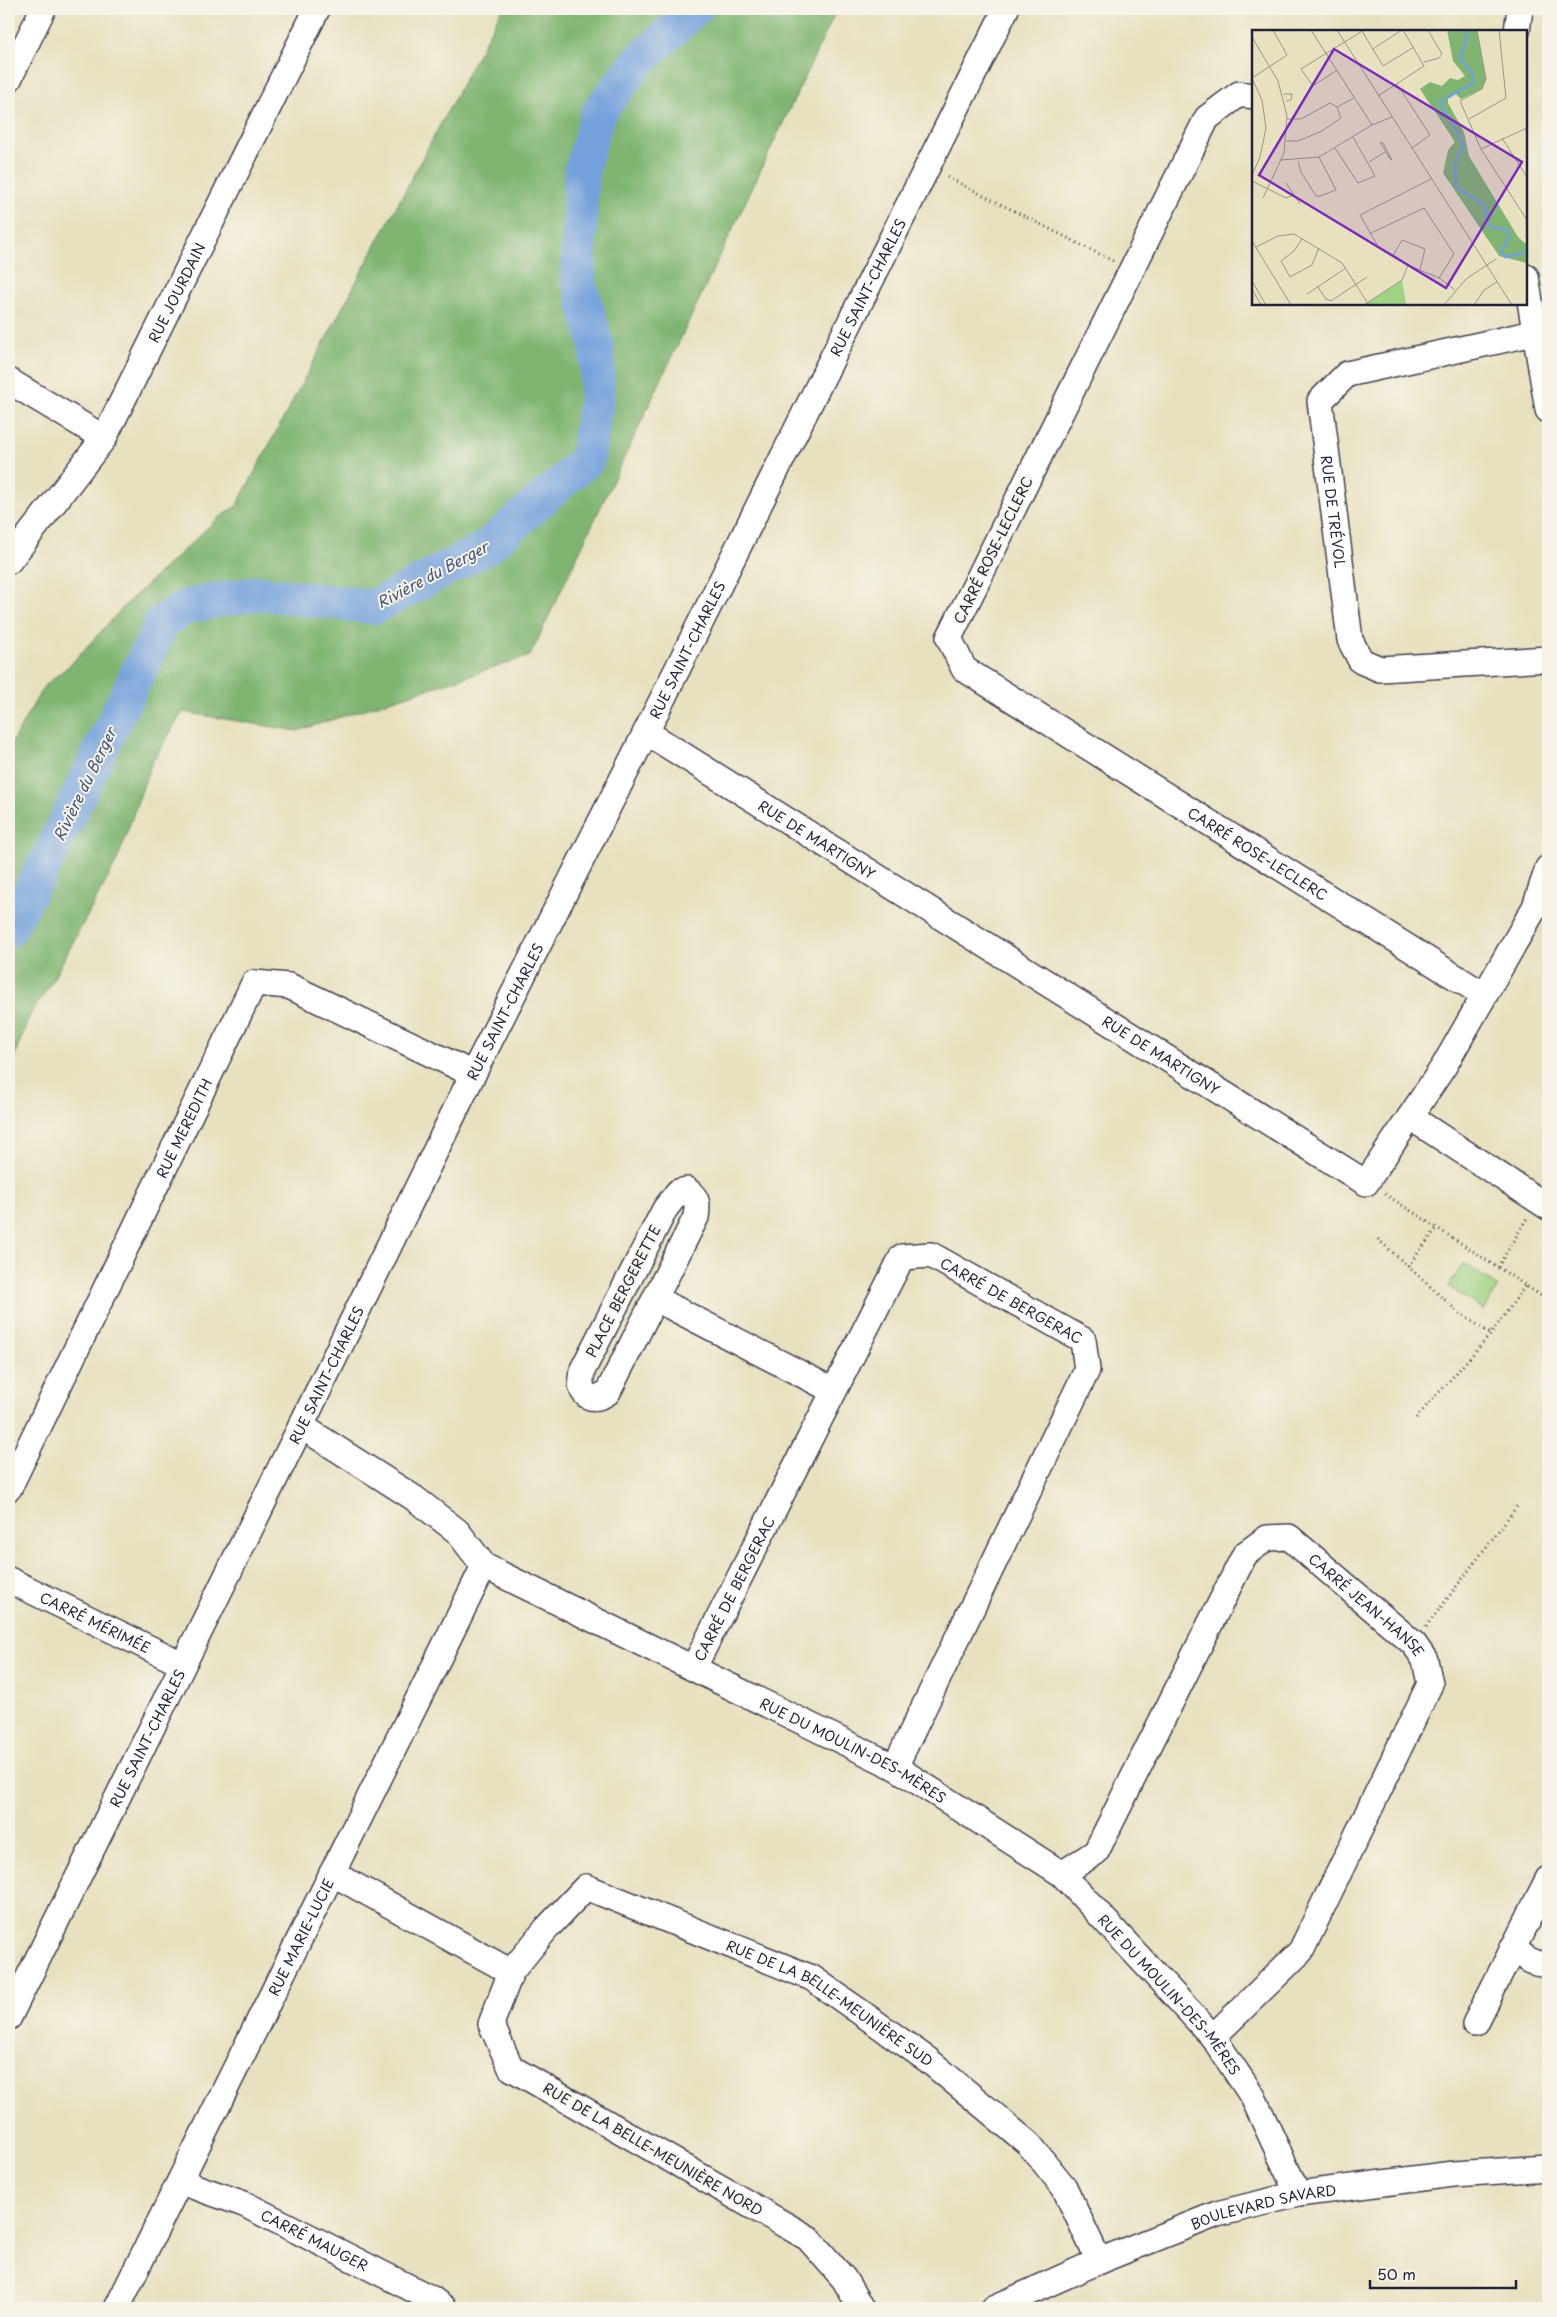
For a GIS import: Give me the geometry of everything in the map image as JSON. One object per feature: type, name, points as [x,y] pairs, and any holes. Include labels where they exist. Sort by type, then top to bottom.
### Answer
[{"type":"street","points":[[9,79],[43,9]]},
{"type":"street","name":"RUE JOURDAIN","points":[[9,562],[104,438],[317,9]]},
{"type":"street","name":"RUE SAINT-CHARLES","points":[[9,2017],[473,1074],[646,732],[1006,9]]},
{"type":"street","points":[[1517,30],[1520,9]]},
{"type":"street","name":"CARRÉ ROSE-LECLERC","points":[[1252,96],[1239,94],[1207,118],[950,638],[964,669],[1484,995]]},
{"type":"street","points":[[1527,284],[1548,410]]},
{"type":"street","name":"RUE DE TRÉVOL","points":[[1534,333],[1348,374],[1320,402],[1350,640],[1361,661],[1380,670],[1548,659]]},
{"type":"street","points":[[9,381],[104,438]]},
{"type":"street","name":"RUE DE MARTIGNY","points":[[646,732],[1366,1183],[1444,1066],[1535,906],[1548,868]]},
{"type":"street","name":"RUE MEREDITH","points":[[9,1488],[254,983],[289,986],[473,1074]]},
{"type":"street","points":[[1410,1117],[1543,1204]]},
{"type":"street","name":"PLACE BERGERETTE","points":[[687,1190],[694,1195],[698,1203],[696,1217],[656,1299],[608,1392],[601,1398],[586,1396],[581,1388],[580,1378],[583,1369],[665,1209],[678,1192],[687,1190]]},
{"type":"street","name":"CARRÉ DE BERGERAC","points":[[694,1667],[902,1257],[932,1255],[1083,1340],[1087,1370],[895,1767]]},
{"type":"street","points":[[656,1299],[834,1391]]},
{"type":"street","name":"RUE DU MOULIN-DES-MÈRES","points":[[301,1426],[421,1503],[457,1531],[484,1566],[694,1667],[895,1767],[1062,1874],[1213,2037],[1253,2097],[1298,2194]]},
{"type":"street","name":"CARRÉ JEAN-HANSE","points":[[1062,1874],[1096,1852],[1245,1554],[1267,1538],[1289,1537],[1414,1644],[1425,1660],[1430,1684],[1301,1951],[1213,2037]]},
{"type":"street","name":"RUE MARIE-LUCIE","points":[[118,2308],[484,1566]]},
{"type":"street","name":"CARRÉ MÉRIMÉE","points":[[9,1580],[182,1664]]},
{"type":"street","points":[[332,1873],[511,1972]]},
{"type":"street","points":[[1475,2024],[1547,1882]]},
{"type":"street","name":"RUE DE LA BELLE-MEUNIÈRE SUD","points":[[511,1972],[547,1928],[586,1887],[812,1978],[928,2060],[1029,2144],[1064,2187],[1099,2261]]},
{"type":"street","points":[[1514,1947],[1522,1957],[1534,1963],[1548,1964]]},
{"type":"street","name":"RUE DE LA BELLE-MEUNIÈRE NORD","points":[[511,1972],[491,2024],[511,2068],[808,2238],[844,2279],[861,2308]]},
{"type":"street","name":"BOULEVARD SAVARD","points":[[994,2308],[1099,2261],[1217,2214],[1298,2194],[1453,2174],[1548,2168]]},
{"type":"street","name":"CARRÉ MAUGER","points":[[181,2182],[244,2204],[432,2299],[444,2308]]},
{"type":"path","points":[[927,168],[1131,270]]},
{"type":"path","points":[[1382,1192],[1548,1300]]},
{"type":"path","points":[[1498,1267],[1543,1204]]},
{"type":"path","points":[[1408,1266],[1437,1228]]},
{"type":"path","points":[[1378,1239],[1458,1312],[1491,1334]]},
{"type":"path","points":[[1416,1418],[1491,1334],[1526,1285]]},
{"type":"path","points":[[1414,1644],[1517,1506]]},
{"type":"green space","points":[[502,9],[837,9],[530,656],[297,731],[183,712],[151,764],[117,861],[51,983],[30,1015],[9,1071],[9,747],[44,686],[70,665],[129,601],[217,519],[236,507]]},
{"type":"green space","points":[[1464,1263],[1498,1287],[1483,1310],[1448,1286]]},
{"type":"waterway","name":"Rivière du Berger","points":[[9,930],[47,860],[163,621],[188,606],[258,593],[374,607],[487,547],[587,460],[597,394],[597,347],[578,278],[581,172],[598,113],[637,63],[695,9]]}]
